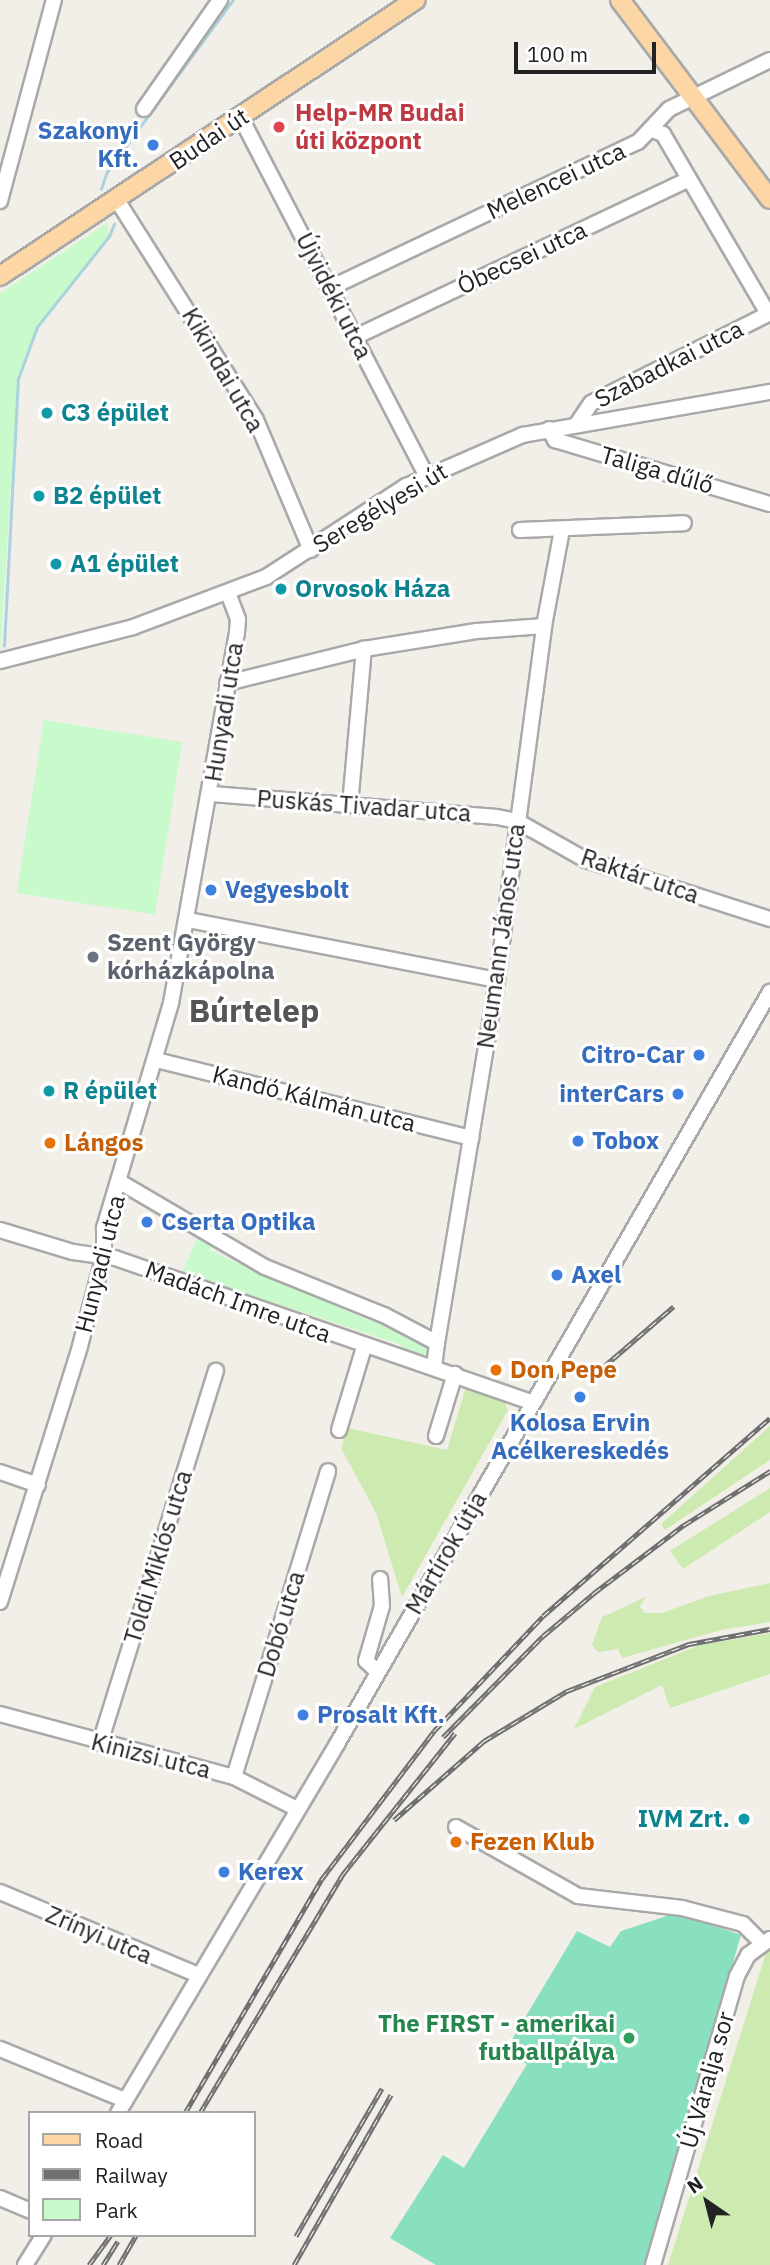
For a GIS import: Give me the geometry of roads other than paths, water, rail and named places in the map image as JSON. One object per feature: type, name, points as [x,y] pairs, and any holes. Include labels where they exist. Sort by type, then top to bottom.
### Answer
[{"type":"main road","name":"Budai út","points":[[0,276],[416,0]]},
{"type":"main road","points":[[620,0],[770,199]]},
{"type":"street","points":[[0,201],[54,0]]},
{"type":"street","points":[[144,109],[220,0]]},
{"type":"street","name":"Melencei utca","points":[[330,288],[638,142],[669,109],[770,60]]},
{"type":"street","name":"Újvidéki utca","points":[[240,118],[426,475]]},
{"type":"street","points":[[652,130],[663,134],[769,314]]},
{"type":"street","name":"Óbecsei utca","points":[[355,337],[689,179]]},
{"type":"street","name":"Kikindai utca","points":[[117,200],[244,397],[310,550]]},
{"type":"street","name":"Szabadkai utca","points":[[577,424],[591,403],[769,314]]},
{"type":"street","name":"Seregélyesi út","points":[[0,661],[133,627],[228,593],[282,569],[426,475],[494,446],[549,429],[770,392]]},
{"type":"street","name":"Taliga dűlő","points":[[549,429],[555,440],[770,504]]},
{"type":"street","name":"Taliga dűlő","points":[[520,530],[684,523]]},
{"type":"street","name":"Neumann János utca","points":[[438,1343],[497,980],[544,626],[562,530]]},
{"type":"street","name":"Hunyadi utca","points":[[0,1602],[38,1485],[104,1255],[104,1228],[121,1182],[156,1060],[188,920],[212,794],[238,619],[228,593]]},
{"type":"street","points":[[227,683],[364,649],[477,631],[544,626]]},
{"type":"street","points":[[350,805],[364,649]]},
{"type":"street","name":"Puskás Tivadar utca","points":[[212,794],[517,821]]},
{"type":"street","name":"Raktár utca","points":[[517,821],[586,860],[770,919]]},
{"type":"street","points":[[188,920],[497,980]]},
{"type":"street","name":"Mártírok útja","points":[[122,2107],[378,1672],[770,992]]},
{"type":"street","name":"Kandó Kálmán utca","points":[[156,1060],[472,1138]]},
{"type":"street","name":"Madách Imre utca","points":[[121,1182],[265,1266],[384,1315],[438,1343]]},
{"type":"street","name":"Madách Imre utca","points":[[0,1230],[73,1252],[104,1255],[533,1403]]},
{"type":"street","points":[[434,1367],[438,1343]]},
{"type":"street","points":[[339,1430],[365,1347]]},
{"type":"street","name":"Toldi Miklós utca","points":[[100,1743],[216,1371]]},
{"type":"street","points":[[436,1436],[455,1374]]},
{"type":"street","name":"Dobó utca","points":[[234,1777],[328,1471]]},
{"type":"street","points":[[0,1472],[38,1485]]},
{"type":"street","points":[[378,1672],[366,1661],[382,1606],[380,1579]]},
{"type":"street","name":"Kinizsi utca","points":[[0,1714],[234,1777],[297,1809]]},
{"type":"street","points":[[456,1827],[578,1896],[682,1908],[743,1924],[766,1941]]},
{"type":"street","name":"Zrínyi utca","points":[[0,1892],[198,1975]]},
{"type":"street","name":"Új Váralja sor","points":[[653,2265],[737,1976],[748,1955],[766,1941]]},
{"type":"street","points":[[0,2049],[122,2107]]},
{"type":"street","points":[[0,2198],[28,2210]]},
{"type":"street","points":[[25,2265],[43,2237]]},
{"type":"waterway","points":[[101,189],[107,172],[233,0]]},
{"type":"waterway","points":[[4,646],[18,379],[37,327],[109,236],[114,224]]},
{"type":"railway","points":[[601,1369],[674,1306]]},
{"type":"railway","points":[[186,2111],[321,1880],[434,1731],[543,1616],[770,1418]]},
{"type":"railway","points":[[443,1737],[543,1636],[594,1593],[684,1525],[770,1471]]},
{"type":"railway","points":[[394,1820],[484,1741],[567,1691],[689,1644],[770,1629]]},
{"type":"railway","points":[[201,2111],[343,1874],[455,1733]]},
{"type":"railway","points":[[296,2236],[382,2088]]},
{"type":"railway","points":[[294,2265],[391,2095]]},
{"type":"railway","points":[[89,2265],[110,2237]]},
{"type":"railway","points":[[119,2265],[135,2237]]},
{"type":"railway","points":[[103,2265],[118,2241]]},
{"type":"place","name":"Help-MR Budai úti központ","points":[[279,127]]},
{"type":"place","name":"Szakonyi Kft.","points":[[153,145]]},
{"type":"place","name":"C3 épület","points":[[47,413]]},
{"type":"place","name":"B2 épület","points":[[39,496]]},
{"type":"place","name":"A1 épület","points":[[56,564]]},
{"type":"place","name":"Orvosok Háza","points":[[281,589]]},
{"type":"place","name":"Vegyesbolt","points":[[211,890]]},
{"type":"place","name":"Szent György kórházkápolna","points":[[93,957]]},
{"type":"place","name":"Citro-Car","points":[[699,1055]]},
{"type":"place","name":"R épület","points":[[49,1091]]},
{"type":"place","name":"interCars","points":[[678,1094]]},
{"type":"place","name":"Tobox","points":[[578,1141]]},
{"type":"place","name":"Lángos","points":[[50,1143]]},
{"type":"place","name":"Cserta Optika","points":[[147,1222]]},
{"type":"place","name":"Axel","points":[[557,1275]]},
{"type":"place","name":"Don Pepe","points":[[496,1370]]},
{"type":"place","name":"Kolosa Ervin Acélkereskedés","points":[[580,1397]]},
{"type":"place","name":"Prosalt Kft.","points":[[303,1715]]},
{"type":"place","name":"IVM Zrt.","points":[[744,1819]]},
{"type":"place","name":"Fezen Klub","points":[[456,1842]]},
{"type":"place","name":"Kerex","points":[[224,1872]]},
{"type":"place","name":"The FIRST - amerikai futballpálya","points":[[629,2038]]},
{"type":"district","name":"Búrtelep","points":[[254,1010]]}]
